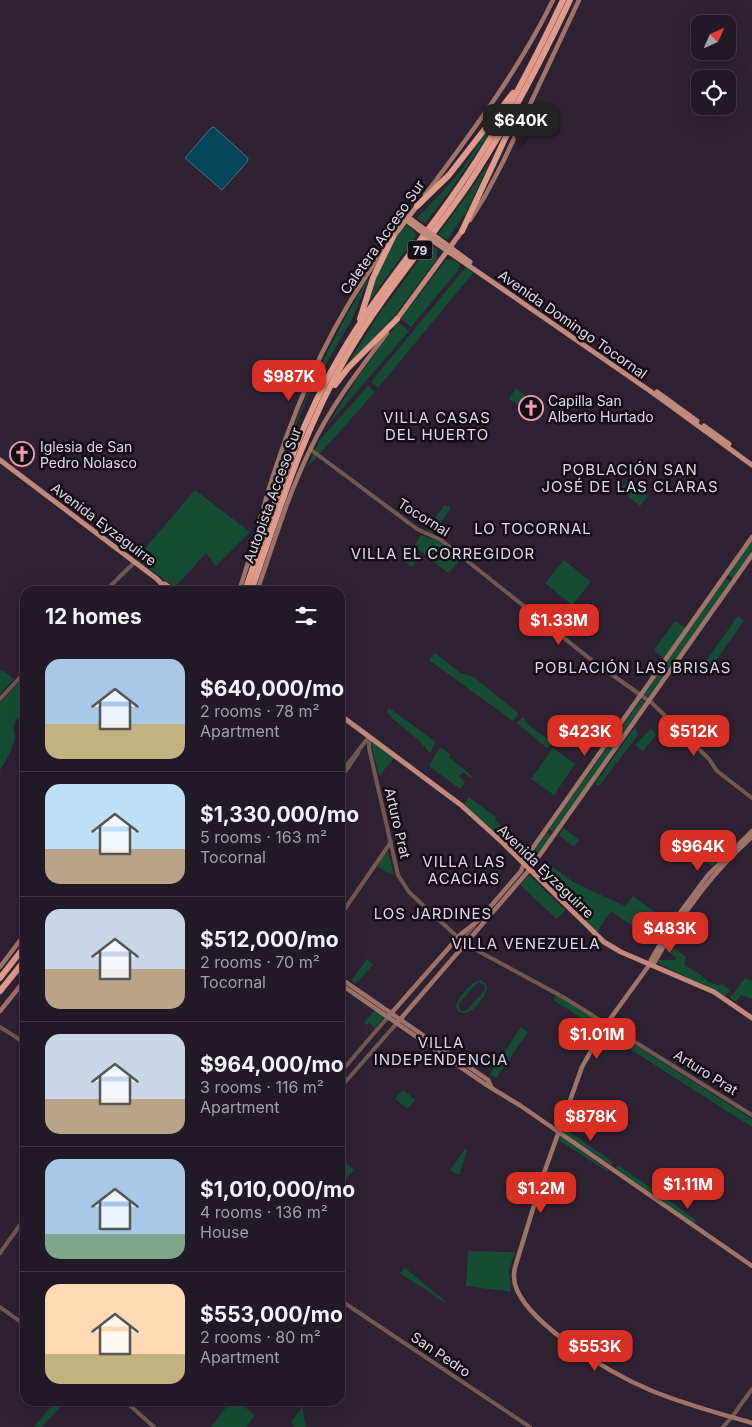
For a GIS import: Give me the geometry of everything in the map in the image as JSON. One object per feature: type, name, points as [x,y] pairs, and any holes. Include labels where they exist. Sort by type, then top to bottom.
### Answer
[{"type":"highway","name":"Autopista Acceso Sur","points":[[247,586],[282,481],[300,435],[324,386],[350,338],[376,299],[466,178],[497,128],[525,78],[563,0]]},
{"type":"highway","name":"Autopista Acceso Sur","points":[[253,586],[289,480],[318,411],[337,372],[360,333],[467,186],[492,147],[525,90],[570,0]]},
{"type":"highway","points":[[417,206],[450,175],[525,78]]},
{"type":"highway","points":[[462,231],[511,128],[525,90]]},
{"type":"highway","points":[[350,338],[364,309],[378,267],[393,237]]},
{"type":"highway","points":[[318,411],[344,373],[397,319]]},
{"type":"highway","points":[[0,978],[20,952]]},
{"type":"highway","points":[[0,991],[20,966]]},
{"type":"main road","name":"Caletera Acceso Sur","points":[[240,586],[272,478],[300,401],[322,353],[371,268],[495,100],[530,44],[554,0]]},
{"type":"main road","points":[[259,586],[288,500],[310,450],[341,394],[482,202],[579,0]]},
{"type":"main road","name":"Avenida Domingo Tocornal","points":[[407,218],[752,465]]},
{"type":"main road","points":[[443,257],[458,256],[456,239]]},
{"type":"main road","name":"Avenida Domingo Tocornal","points":[[458,256],[664,397],[752,461]]},
{"type":"main road","name":"Avenida Eyzaguirre","points":[[0,460],[135,562],[164,586]]},
{"type":"main road","points":[[398,1021],[461,941],[521,870],[527,856],[752,537]]},
{"type":"main road","points":[[390,1015],[461,941],[504,900],[530,869],[752,556]]},
{"type":"main road","points":[[160,582],[166,586]]},
{"type":"main road","name":"Avenida Eyzaguirre","points":[[345,719],[454,800],[518,857],[600,938],[618,950],[714,992],[752,1018]]},
{"type":"main road","points":[[752,831],[708,875],[669,928],[650,964],[607,1024],[582,1067],[516,1264],[514,1280],[520,1296],[530,1309],[558,1335],[596,1361],[626,1379],[657,1393],[752,1423]]},
{"type":"main road","points":[[650,964],[654,962],[677,925],[714,875],[752,837]]},
{"type":"main road","points":[[518,857],[527,856]]},
{"type":"main road","points":[[504,900],[505,889]]},
{"type":"main road","points":[[0,967],[20,941]]},
{"type":"main road","points":[[345,982],[398,1021],[488,1080],[491,1087],[752,1266]]},
{"type":"main road","points":[[0,1012],[20,986]]},
{"type":"main road","points":[[345,987],[390,1015]]},
{"type":"street","name":"Tocornal","points":[[310,450],[417,529],[442,540],[594,662],[640,696],[650,701],[709,759],[717,771],[752,798]]},
{"type":"street","points":[[111,586],[135,562]]},
{"type":"street","points":[[0,699],[20,677]]},
{"type":"street","points":[[345,773],[369,736]]},
{"type":"street","name":"Arturo Prat","points":[[369,736],[369,748],[398,875],[402,884],[409,892],[461,941],[563,997],[752,1115]]},
{"type":"street","points":[[345,767],[355,752],[359,750]]},
{"type":"street","points":[[345,909],[391,842]]},
{"type":"street","points":[[345,1067],[390,1015]]},
{"type":"street","points":[[345,1082],[398,1021]]},
{"type":"street","points":[[0,1026],[20,1040]]},
{"type":"street","points":[[0,1253],[20,1225]]},
{"type":"street","name":"San Pedro","points":[[345,1303],[530,1427]]},
{"type":"street","points":[[0,1307],[20,1321]]},
{"type":"street","points":[[723,1427],[732,1418],[752,1390]]},
{"type":"street","points":[[131,1406],[154,1427]]},
{"type":"green space","points":[[490,128],[492,129],[452,188],[426,222],[422,222],[417,218],[456,177]]},
{"type":"green space","points":[[490,161],[467,211],[447,240],[438,234]]},
{"type":"green space","points":[[407,225],[415,232],[416,236],[366,306],[388,251],[400,231]]},
{"type":"green space","points":[[430,246],[437,248],[437,259],[395,315],[345,368],[379,314]]},
{"type":"green space","points":[[453,259],[460,265],[458,270],[411,327],[401,319],[446,260]]},
{"type":"green space","points":[[466,267],[473,273],[378,388],[371,382]]},
{"type":"green space","points":[[370,275],[352,319],[308,396],[272,483],[315,377]]},
{"type":"green space","points":[[398,322],[409,331],[327,426],[359,376]]},
{"type":"green space","points":[[368,386],[375,392],[307,468],[319,441]]},
{"type":"green space","points":[[516,388],[528,398],[520,406],[509,399]]},
{"type":"green space","points":[[628,480],[648,496],[640,506],[620,490]]},
{"type":"green space","points":[[195,490],[250,532],[216,566],[206,553],[176,586],[136,559]]},
{"type":"green space","points":[[445,505],[450,507],[450,509],[433,534],[427,531],[428,527]]},
{"type":"green space","points":[[421,535],[440,542],[461,559],[448,573],[414,546]]},
{"type":"green space","points":[[752,540],[752,553],[734,579],[728,575]]},
{"type":"green space","points":[[410,549],[420,556],[412,567],[402,559]]},
{"type":"green space","points":[[564,560],[591,582],[572,605],[545,583]]},
{"type":"green space","points":[[726,578],[731,583],[650,698],[644,694]]},
{"type":"green space","points":[[738,616],[744,621],[712,666],[705,662]]},
{"type":"green space","points":[[675,621],[685,627],[685,630],[664,659],[654,650]]},
{"type":"green space","points":[[435,653],[460,673],[474,677],[517,712],[518,714],[513,721],[429,660]]},
{"type":"green space","points":[[2,670],[14,679],[0,694],[0,673]]},
{"type":"green space","points":[[20,681],[20,715],[13,726],[15,739],[9,755],[0,770],[0,703]]},
{"type":"green space","points":[[641,700],[646,703],[554,833],[549,829]]},
{"type":"green space","points":[[389,708],[436,742],[430,753],[386,712]]},
{"type":"green space","points":[[523,717],[528,725],[552,742],[547,748],[517,723]]},
{"type":"green space","points":[[635,727],[638,735],[599,786],[595,784]]},
{"type":"green space","points":[[651,728],[656,735],[643,751],[635,745]]},
{"type":"green space","points":[[373,742],[394,758],[379,776],[371,743]]},
{"type":"green space","points":[[440,747],[450,754],[449,757],[472,776],[471,778],[463,772],[459,777],[465,782],[460,789],[429,766]]},
{"type":"green space","points":[[553,748],[575,764],[554,795],[531,779]]},
{"type":"green space","points":[[469,797],[496,817],[495,821],[529,847],[524,855],[521,855],[464,805]]},
{"type":"green space","points":[[563,828],[579,840],[574,847],[559,835]]},
{"type":"green space","points":[[546,832],[552,836],[529,865],[526,863],[526,860]]},
{"type":"green space","points":[[702,848],[717,861],[712,866],[695,856]]},
{"type":"green space","points":[[388,852],[394,875],[377,866]]},
{"type":"green space","points":[[545,861],[573,882],[625,906],[633,896],[668,922],[663,930],[641,918],[639,924],[634,927],[611,911],[597,932],[537,870]]},
{"type":"green space","points":[[529,875],[565,910],[557,919],[520,885]]},
{"type":"green space","points":[[668,943],[686,957],[684,965],[707,981],[720,986],[722,984],[730,990],[726,996],[657,963],[658,960],[676,960],[676,957],[664,949]]},
{"type":"green space","points":[[367,959],[373,965],[355,984],[351,981]]},
{"type":"green space","points":[[745,978],[752,981],[752,999],[741,995],[736,1002],[730,998]]},
{"type":"green space","points":[[481,980],[487,985],[487,990],[481,1001],[471,1011],[460,1012],[456,1008],[459,1000],[469,987]],"holes":[[[479,982],[485,986],[484,991],[467,1010],[461,1011],[459,1003],[477,983]]]},
{"type":"green space","points":[[556,995],[752,1119],[752,1127],[553,1000]]},
{"type":"green space","points":[[375,1010],[384,1017],[375,1028],[369,1023],[367,1025],[364,1023]]},
{"type":"green space","points":[[521,1027],[528,1032],[496,1078],[490,1074]]},
{"type":"green space","points":[[403,1090],[415,1100],[407,1109],[395,1098]]},
{"type":"green space","points":[[564,1128],[613,1162],[611,1165],[562,1133]]},
{"type":"green space","points":[[561,1136],[608,1170],[608,1172],[559,1140]]},
{"type":"green space","points":[[465,1149],[467,1150],[459,1175],[450,1170]]},
{"type":"green space","points":[[345,1162],[354,1170],[345,1180]]},
{"type":"green space","points":[[618,1165],[654,1190],[651,1194],[615,1169]]},
{"type":"green space","points":[[657,1192],[696,1220],[694,1224],[654,1197]]},
{"type":"green space","points":[[468,1251],[515,1252],[509,1270],[511,1292],[466,1286]]},
{"type":"green space","points":[[405,1268],[445,1301],[400,1273]]},
{"type":"green space","points":[[52,1406],[61,1406],[42,1427],[34,1427]]},
{"type":"green space","points":[[227,1406],[243,1406],[255,1415],[246,1427],[211,1427]]},
{"type":"green space","points":[[302,1407],[306,1427],[294,1427],[291,1422]]},
{"type":"water","points":[[214,127],[248,158],[247,162],[222,190],[185,158],[211,128]]},
{"type":"place","name":"Capilla San Alberto Hurtado","points":[[531,408]]},
{"type":"place","name":"Iglesia de San Pedro Nolasco","points":[[22,454]]},
{"type":"district","name":"VILLA CASAS DEL HUERTO","points":[[437,426]]},
{"type":"district","name":"POBLACIÓN SAN JOSÉ DE LAS CLARAS","points":[[630,478]]},
{"type":"district","name":"LO TOCORNAL","points":[[533,528]]},
{"type":"district","name":"VILLA EL CORREGIDOR","points":[[443,553]]},
{"type":"district","name":"POBLACIÓN LAS BRISAS","points":[[633,667]]},
{"type":"district","name":"VILLA LAS ACACIAS","points":[[464,870]]},
{"type":"district","name":"LOS JARDINES","points":[[433,913]]},
{"type":"district","name":"VILLA VENEZUELA","points":[[526,943]]},
{"type":"district","name":"VILLA INDEPENDENCIA","points":[[441,1050]]}]
